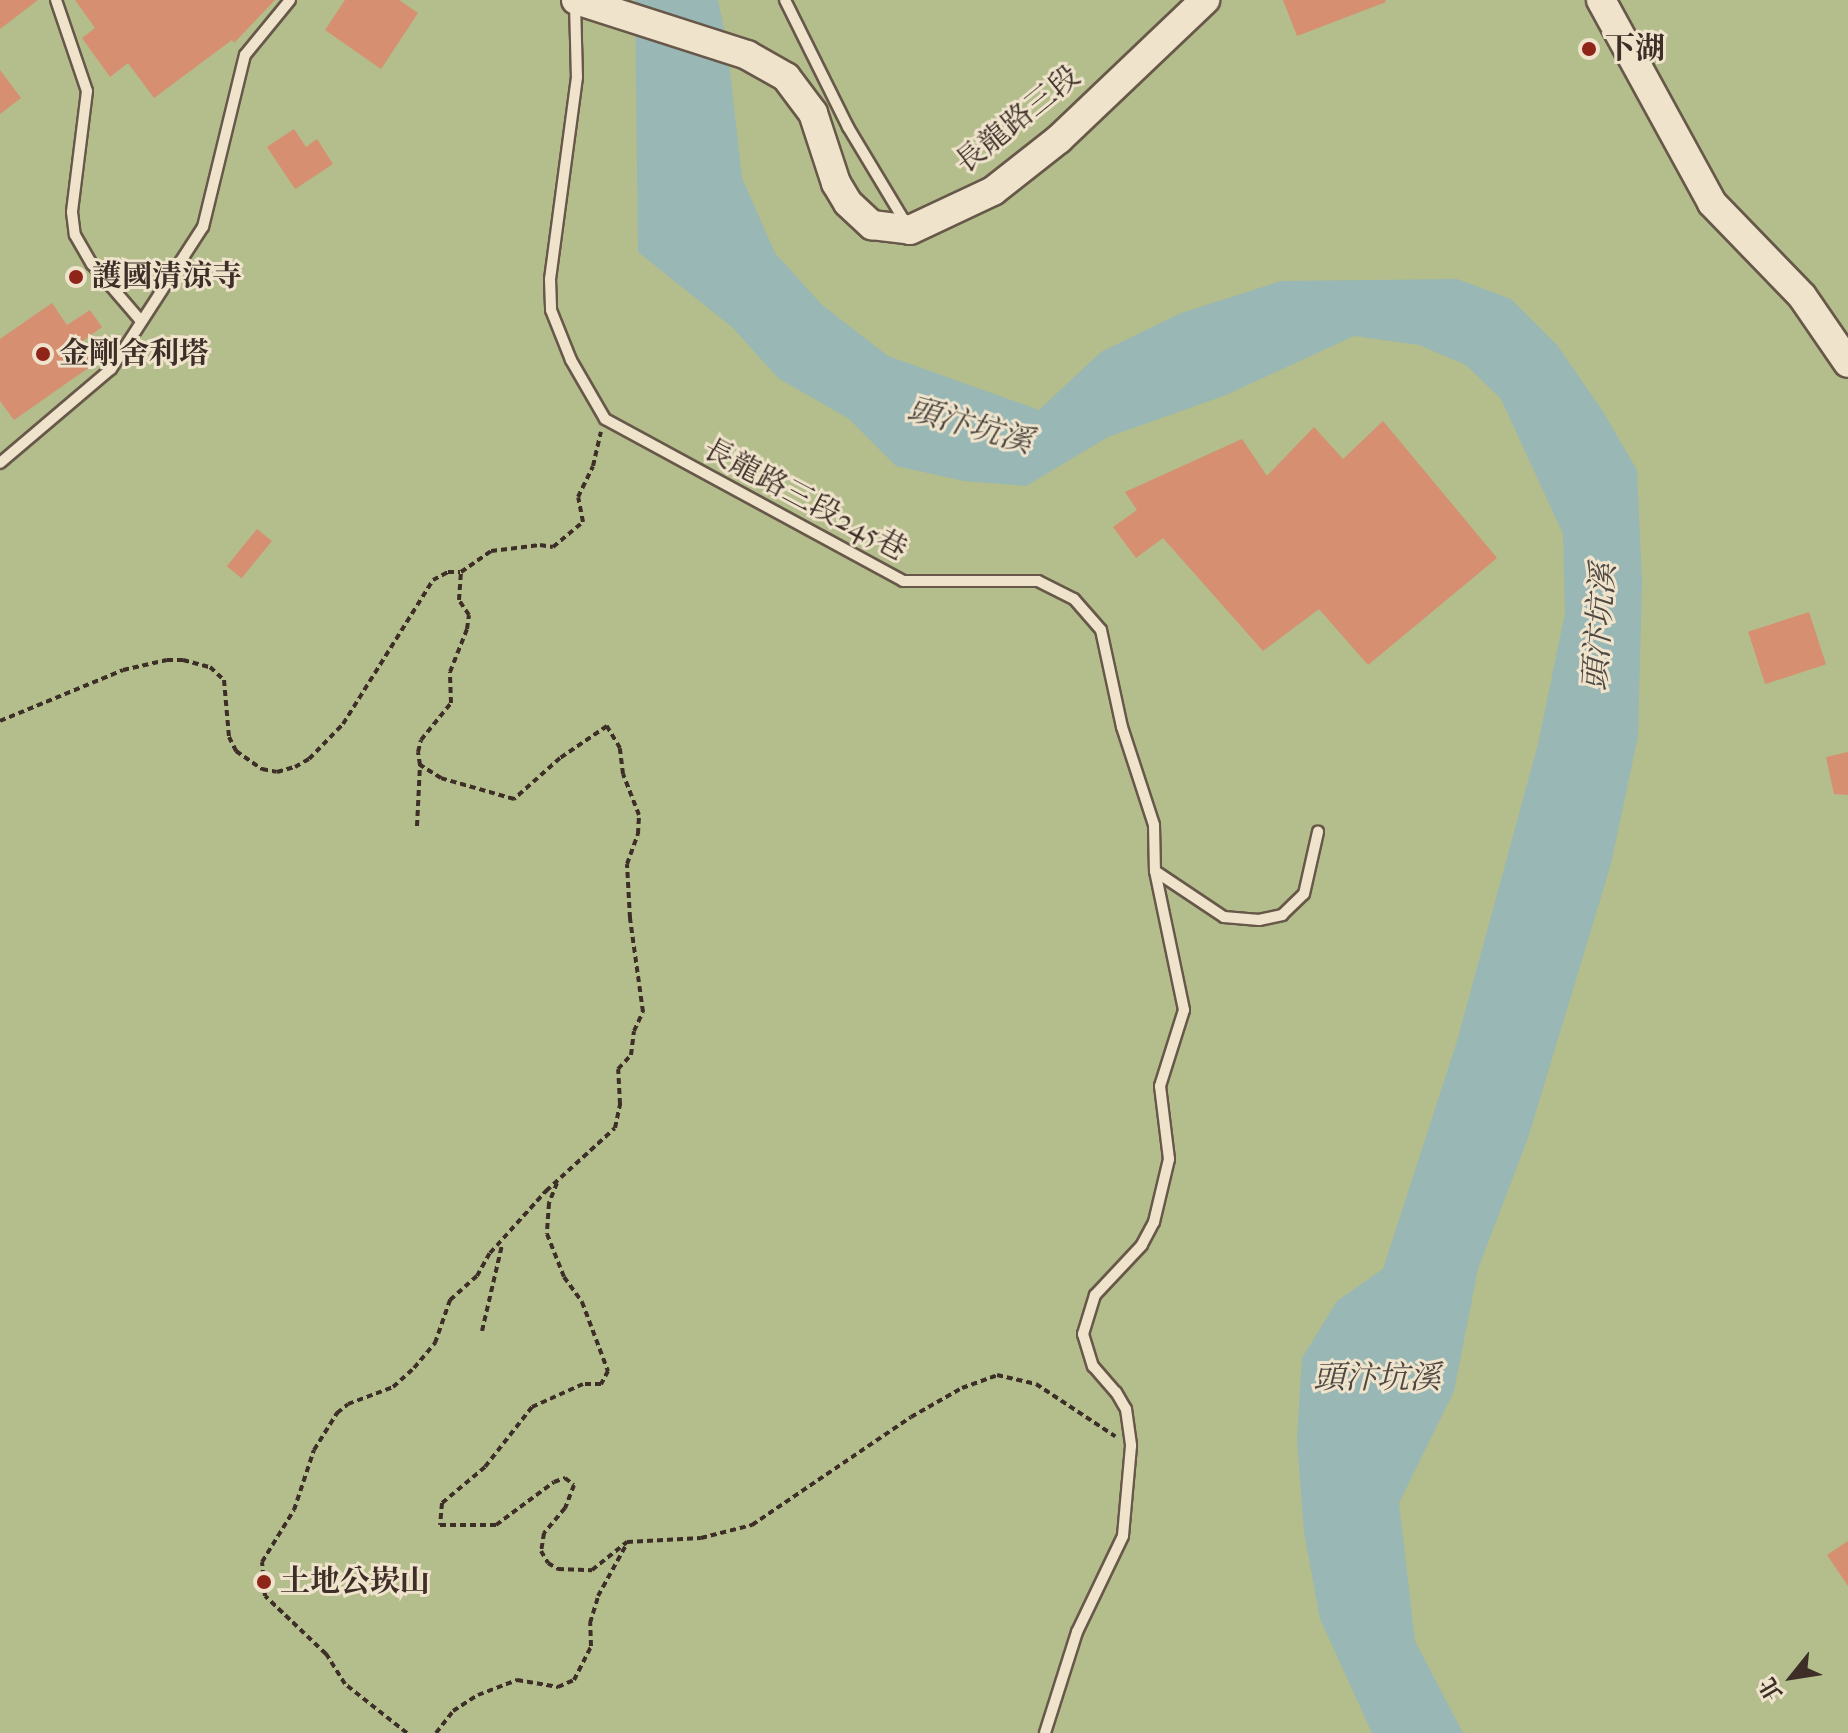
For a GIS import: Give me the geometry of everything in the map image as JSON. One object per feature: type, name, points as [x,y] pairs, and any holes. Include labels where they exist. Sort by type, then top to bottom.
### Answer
[{"type":"main road","points":[[576,0],[747,55],[786,77],[797,87],[813,113],[836,183],[853,209],[872,225],[910,230]]},
{"type":"main road","name":"長龍路三段","points":[[910,230],[993,191],[1059,139],[1205,0]]},
{"type":"main road","points":[[1601,0],[1712,203],[1802,296],[1848,363]]},
{"type":"lane","points":[[56,0],[87,91],[72,212],[75,235],[92,264],[141,321]]},
{"type":"lane","points":[[0,463],[111,369],[203,227],[245,55],[290,0]]},
{"type":"lane","points":[[576,0],[577,77],[550,279],[551,310],[571,360],[605,419]]},
{"type":"lane","points":[[785,0],[848,127],[910,230]]},
{"type":"lane","name":"長龍路三段245巷","points":[[605,419],[903,581],[1038,581],[1074,599],[1101,630],[1122,727],[1154,825],[1155,871],[1184,1010],[1160,1086],[1169,1159],[1154,1222],[1142,1245],[1095,1295],[1083,1334],[1093,1366],[1126,1409],[1131,1446],[1123,1536],[1077,1632],[1045,1733]]},
{"type":"lane","points":[[1155,871],[1224,917],[1259,920],[1282,915],[1304,894],[1318,832]]},
{"type":"path","points":[[0,721],[123,670],[167,660],[183,660],[210,667],[224,680],[229,737],[236,751],[262,769],[277,772],[295,767],[309,759],[343,724],[433,580],[448,572],[461,572],[491,551],[540,545],[553,547],[583,522],[578,497],[593,466],[605,419]]},
{"type":"path","points":[[417,826],[420,783],[418,752],[421,740],[451,703],[450,672],[467,629],[469,615],[459,600],[461,572]]},
{"type":"path","points":[[407,1733],[345,1684],[326,1654],[265,1596],[262,1562],[294,1510],[314,1450],[337,1413],[348,1404],[393,1387],[414,1368],[435,1343],[450,1300],[477,1276],[490,1253],[503,1243],[557,1181],[615,1128],[620,1104],[618,1069],[631,1055],[634,1031],[643,1012],[629,908],[627,864],[638,834],[639,815],[623,774],[620,748],[607,726],[570,750],[514,799],[441,778],[420,765]]},
{"type":"path","points":[[557,1181],[549,1203],[547,1234],[564,1277],[582,1302],[608,1371],[601,1384],[583,1384],[532,1407],[485,1467],[442,1503],[440,1525],[496,1525],[554,1482],[565,1478],[574,1485],[565,1508],[544,1533],[541,1551],[548,1563],[558,1569],[592,1570],[627,1542],[701,1538],[752,1525],[911,1417],[962,1388],[997,1375],[1036,1384],[1131,1446]]},
{"type":"path","points":[[482,1331],[503,1243]]},
{"type":"path","points":[[436,1733],[453,1711],[478,1695],[517,1680],[558,1687],[574,1680],[591,1646],[590,1623],[598,1596],[627,1542]]},
{"type":"green space","points":[[0,0],[1848,0],[1848,1733],[0,1733]]},
{"type":"water","name":"頭汴坑溪","points":[[635,0],[718,0],[727,44],[742,178],[775,253],[822,305],[888,356],[1039,410],[1101,352],[1181,313],[1281,281],[1457,279],[1511,299],[1557,345],[1602,410],[1637,470],[1642,582],[1638,736],[1611,864],[1528,1138],[1478,1269],[1454,1391],[1399,1503],[1415,1641],[1463,1733],[1372,1733],[1320,1619],[1304,1532],[1297,1439],[1302,1358],[1337,1301],[1383,1269],[1457,1041],[1538,744],[1565,613],[1563,534],[1501,399],[1466,365],[1419,345],[1354,336],[1226,395],[1108,437],[1026,486],[964,481],[896,466],[849,419],[778,378],[733,328],[638,252]]},
{"type":"building","points":[[0,0],[38,0],[0,29]]},
{"type":"building","points":[[75,0],[275,0],[234,43],[232,40],[154,98],[128,63],[110,77],[82,38],[95,28]]},
{"type":"building","points":[[345,0],[399,0],[418,13],[381,69],[325,30]]},
{"type":"building","points":[[1283,0],[1385,0],[1386,2],[1297,36]]},
{"type":"building","points":[[0,70],[21,98],[0,114]]},
{"type":"building","points":[[294,129],[306,147],[317,139],[333,164],[295,189],[267,147]]},
{"type":"building","name":"金剛舍利塔","points":[[52,303],[67,325],[90,310],[102,327],[80,343],[94,364],[14,420],[0,401],[0,339]]},
{"type":"building","points":[[1383,421],[1497,558],[1368,665],[1319,609],[1263,651],[1163,538],[1136,558],[1113,527],[1137,510],[1125,492],[1242,439],[1267,476],[1314,427],[1343,459]]},
{"type":"building","points":[[257,529],[272,541],[242,578],[227,566]]},
{"type":"building","points":[[1809,612],[1826,664],[1765,684],[1748,632]]},
{"type":"building","points":[[1848,752],[1848,795],[1834,794],[1826,757]]},
{"type":"building","points":[[1848,1541],[1848,1586],[1827,1555]]},
{"type":"place","name":"下湖","points":[[1589,49]]},
{"type":"place","name":"護國清涼寺","points":[[76,277]]},
{"type":"place","name":"金剛舍利塔","points":[[43,354]]},
{"type":"place","name":"土地公崁山","points":[[264,1582]]}]
